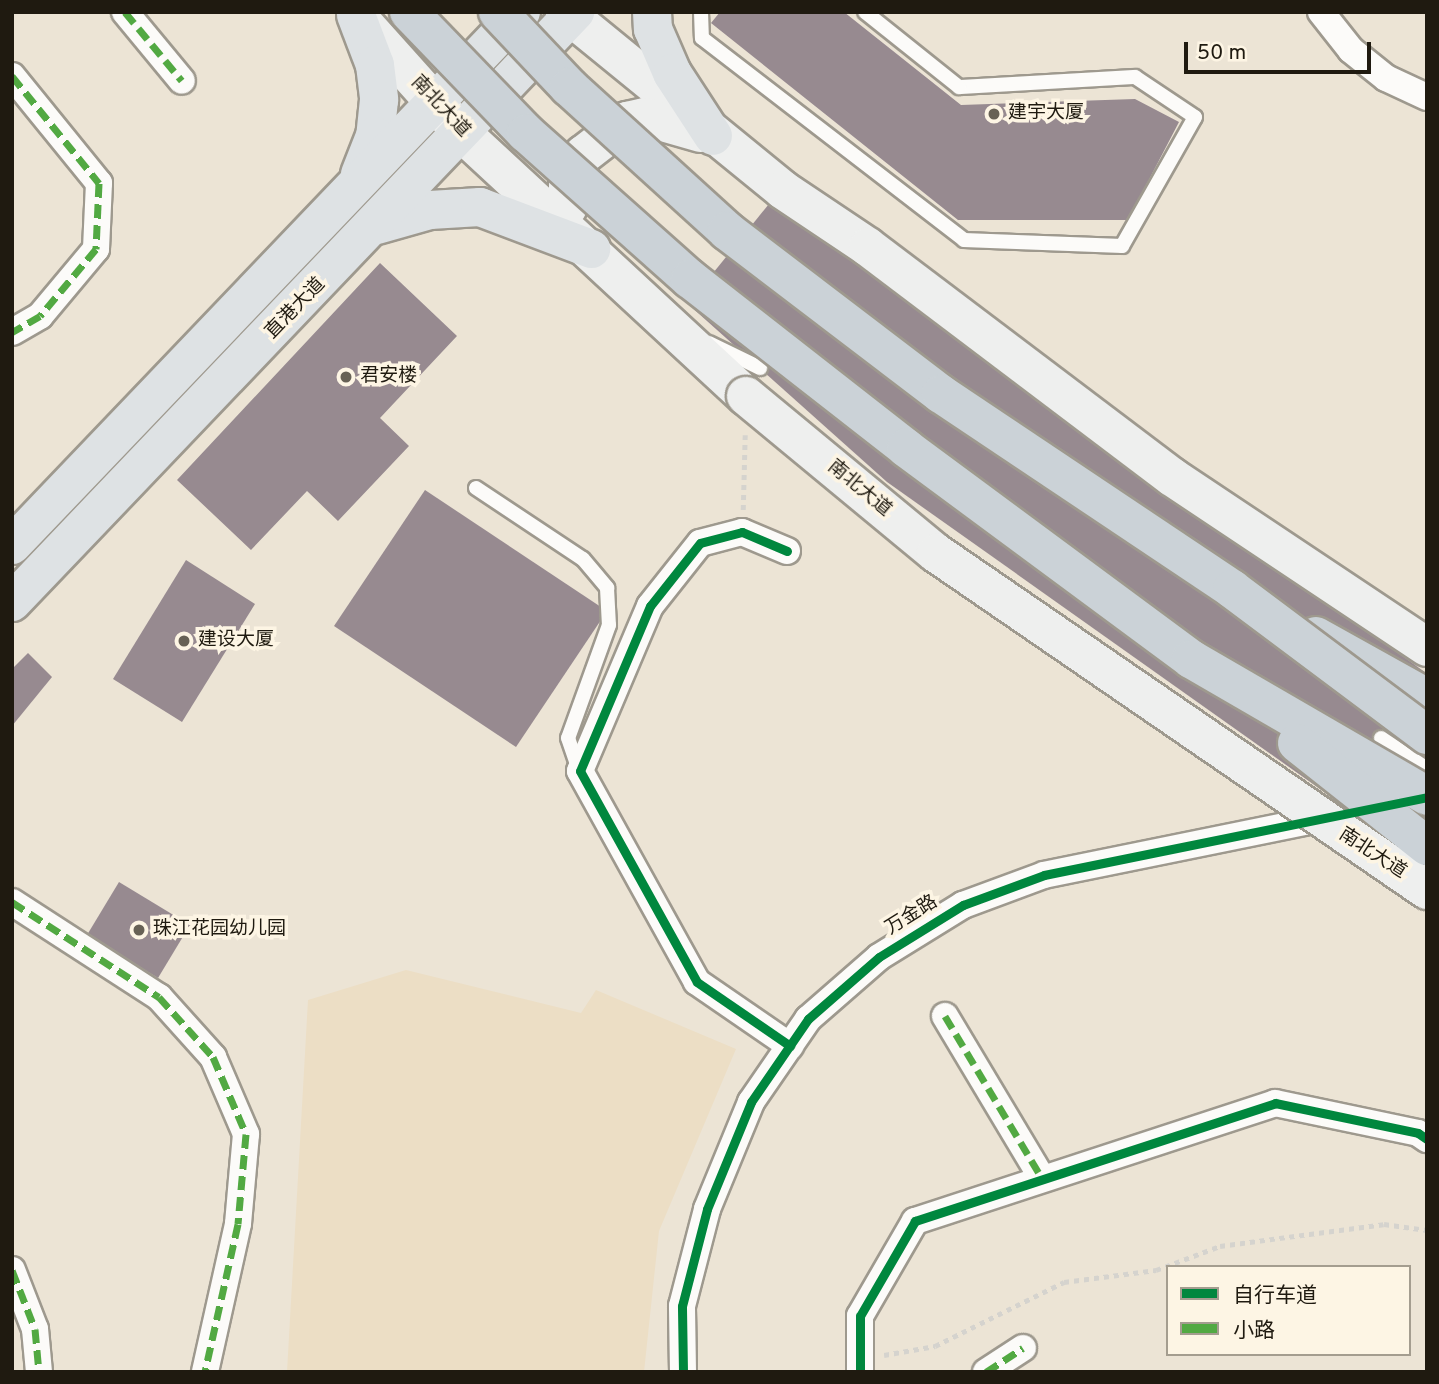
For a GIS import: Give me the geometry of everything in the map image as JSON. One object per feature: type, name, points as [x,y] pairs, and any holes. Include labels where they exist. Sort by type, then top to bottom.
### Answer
[{"type":"highway","points":[[409,12],[526,134],[690,279],[906,448],[1191,659],[1427,845]]},
{"type":"highway","points":[[498,12],[569,87],[727,231],[941,394],[1232,589],[1427,736]]},
{"type":"highway","points":[[1232,589],[1427,698]]},
{"type":"highway","points":[[1191,659],[1427,797]]},
{"type":"main road","points":[[354,14],[386,19],[397,12]]},
{"type":"main road","points":[[12,545],[522,12]]},
{"type":"main road","points":[[652,12],[653,29],[672,73],[713,136]]},
{"type":"main road","points":[[354,14],[375,65],[379,100],[376,136],[354,190]]},
{"type":"main road","name":"南北大道","points":[[354,14],[463,134],[591,249],[664,320],[753,382],[936,553],[1427,890]]},
{"type":"main road","points":[[570,14],[713,136],[864,254],[1172,477],[1427,647]]},
{"type":"main road","name":"直港大道","points":[[12,602],[377,225],[570,14]]},
{"type":"main road","points":[[591,249],[568,206],[568,182],[583,155],[603,136],[645,117],[713,136]]},
{"type":"main road","points":[[377,225],[430,210],[480,207],[591,249]]},
{"type":"street","points":[[125,12],[182,81]]},
{"type":"street","points":[[1321,12],[1351,50],[1386,78],[1427,97]]},
{"type":"street","points":[[12,76],[99,183],[96,250],[40,316],[12,332]]},
{"type":"street","points":[[787,551],[742,532],[700,543],[650,606],[580,771],[697,982],[790,1046]]},
{"type":"street","name":"万金路","points":[[683,1372],[682,1306],[707,1209],[751,1102],[808,1019],[879,957],[963,905],[1044,875],[1427,797]]},
{"type":"street","points":[[12,902],[159,997],[213,1057],[246,1134],[238,1224],[205,1372]]},
{"type":"street","points":[[945,1016],[1042,1178]]},
{"type":"street","points":[[860,1366],[860,1316],[915,1221],[1275,1103],[1418,1133],[1427,1139]]},
{"type":"street","points":[[12,1270],[35,1329],[40,1372]]},
{"type":"street","points":[[986,1372],[1023,1348]]},
{"type":"lane","points":[[701,12],[702,38],[964,240],[1122,246],[1195,117],[1135,77],[959,87],[865,12]]},
{"type":"lane","points":[[476,488],[583,559],[607,588],[609,625],[568,738],[580,771]]},
{"type":"lane","points":[[1427,755],[1385,733],[1427,769]]},
{"type":"path","points":[[742,532],[753,382]]},
{"type":"path","points":[[1169,1265],[1220,1246],[1384,1224],[1427,1230]]},
{"type":"path","points":[[860,1366],[935,1346],[1064,1282],[1156,1270],[1166,1266]]},
{"type":"shaded area","points":[[406,970],[581,1013],[596,990],[736,1049],[659,1231],[644,1372],[287,1372],[308,1000]]},
{"type":"building","name":"建宇大厦","points":[[720,12],[844,12],[961,105],[1135,99],[1179,122],[1128,220],[958,220],[711,23]]},
{"type":"building","points":[[773,199],[1426,673],[1337,801],[887,482],[688,304]]},
{"type":"building","name":"君安楼","points":[[380,263],[457,336],[380,418],[409,446],[338,521],[307,491],[251,550],[177,480]]},
{"type":"building","points":[[425,490],[607,611],[516,747],[334,626]]},
{"type":"building","name":"建设大厦","points":[[186,560],[255,604],[182,722],[113,679]]},
{"type":"building","points":[[28,653],[52,677],[12,726],[12,669]]},
{"type":"building","name":"珠江花园幼儿园","points":[[119,882],[190,925],[158,978],[87,935]]},
{"type":"marked path","points":[[125,12],[182,81]]},
{"type":"marked path","points":[[12,76],[99,183],[96,249],[40,316],[12,332]]},
{"type":"marked path","points":[[12,902],[159,997],[213,1057],[246,1134],[238,1224],[205,1372]]},
{"type":"marked path","points":[[945,1016],[1042,1178]]},
{"type":"marked path","points":[[12,1270],[35,1329],[39,1372]]},
{"type":"marked path","points":[[986,1372],[1023,1348]]},
{"type":"cycle path","points":[[787,551],[742,532],[700,543],[650,606],[580,771],[697,982],[790,1046]]},
{"type":"cycle path","points":[[683,1372],[682,1306],[707,1209],[751,1102],[808,1019],[879,957],[963,905],[1044,875],[1427,797]]},
{"type":"cycle path","points":[[860,1372],[860,1316],[915,1221],[1275,1103],[1418,1133],[1427,1139]]},
{"type":"place","name":"建宇大厦","points":[[994,114]]},
{"type":"place","name":"君安楼","points":[[346,377]]},
{"type":"place","name":"建设大厦","points":[[184,641]]},
{"type":"place","name":"珠江花园幼儿园","points":[[139,930]]}]
